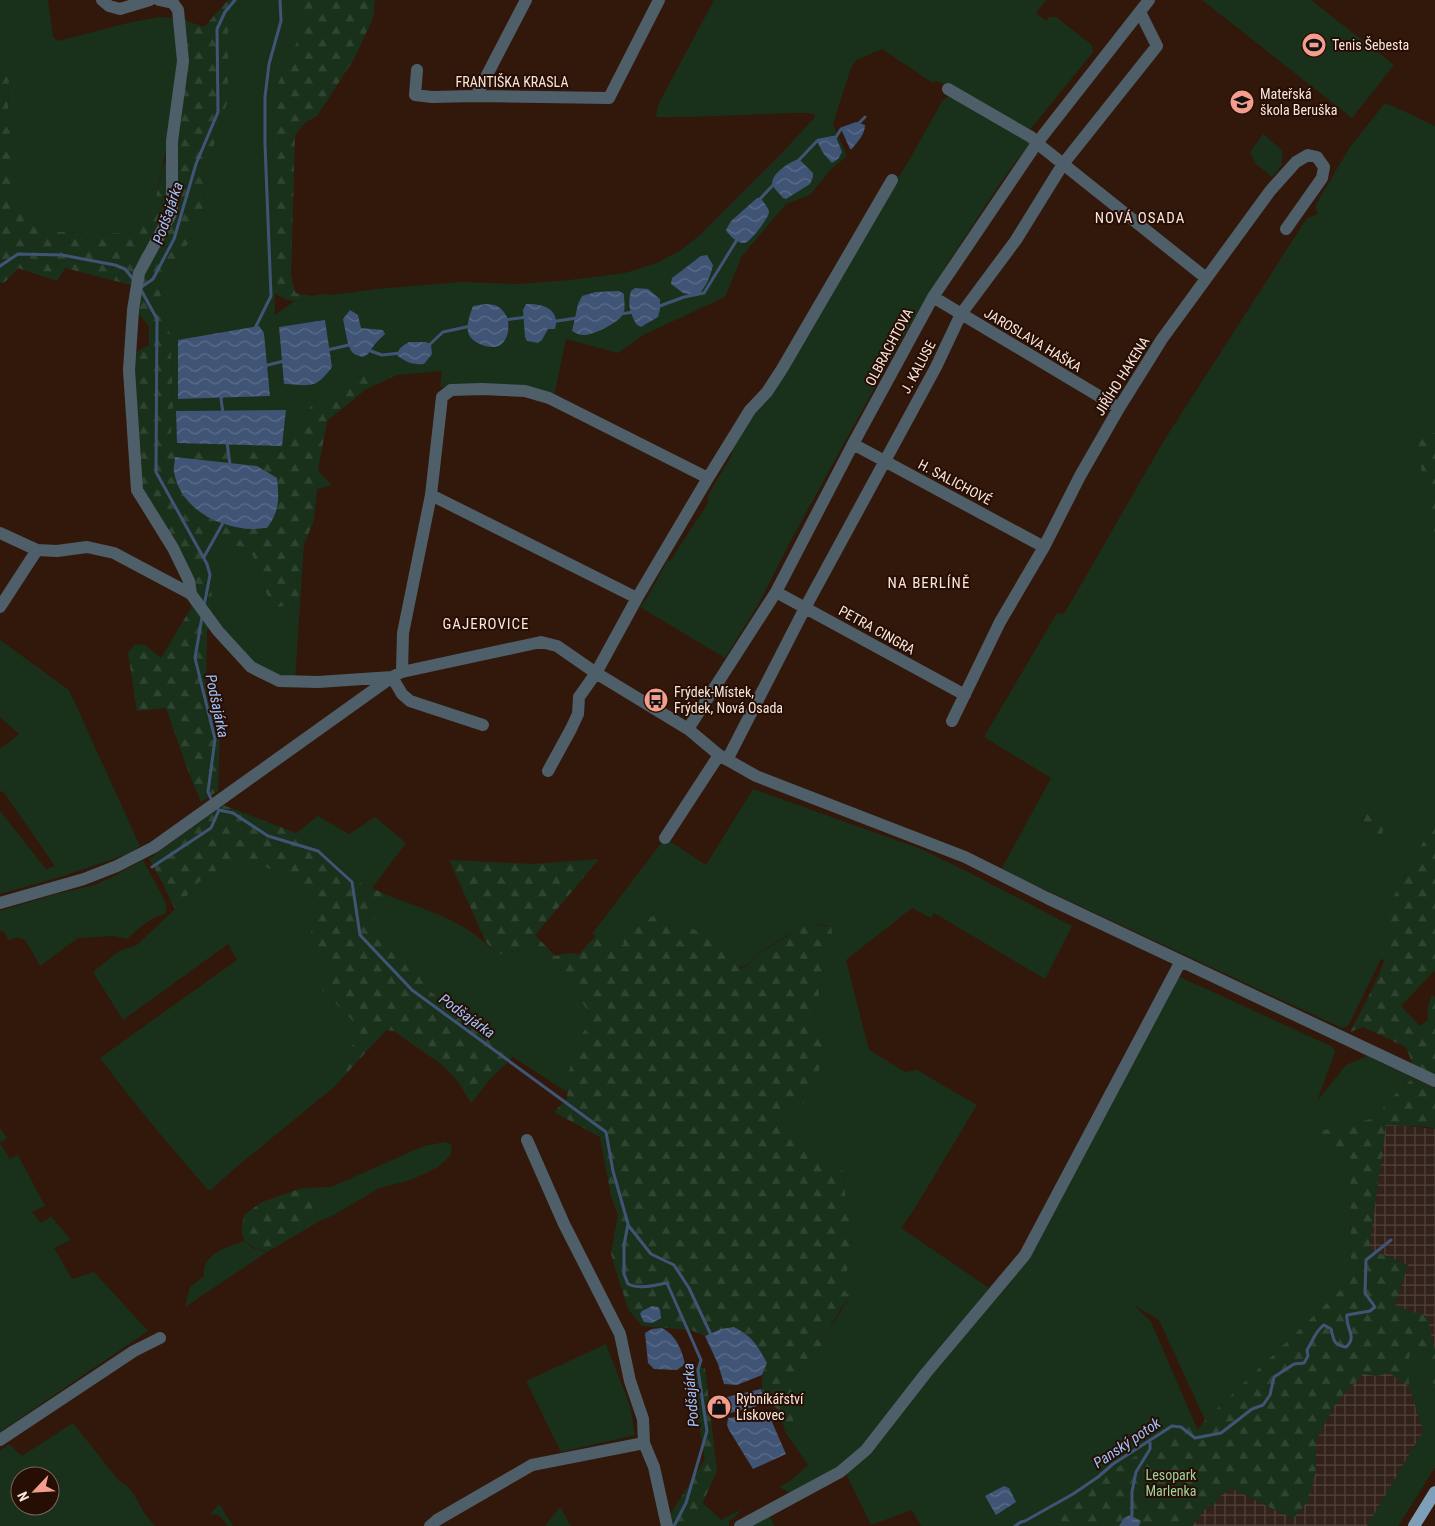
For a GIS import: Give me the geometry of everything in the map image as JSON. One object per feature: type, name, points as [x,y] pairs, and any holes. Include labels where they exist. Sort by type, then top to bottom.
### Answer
[{"type":"main road","points":[[1414,1526],[1435,1492]]},
{"type":"street","points":[[102,0],[109,6],[120,9],[150,0]]},
{"type":"street","points":[[159,0],[173,3],[178,10],[183,61],[172,141],[172,212],[139,273],[133,310],[129,370],[131,423],[137,490],[173,548],[189,581],[191,594]]},
{"type":"street","points":[[476,96],[526,0]]},
{"type":"street","name":"FRANTIŠKA KRASLA","points":[[418,70],[415,95],[432,97],[609,98],[659,0]]},
{"type":"street","name":"OLBRACHTOVA","points":[[688,729],[776,592],[932,298],[1037,143],[1149,0]]},
{"type":"street","name":"J. KALUSE","points":[[666,838],[723,758],[936,367],[961,314],[1016,240],[1063,164],[1157,46],[1140,12]]},
{"type":"street","points":[[948,89],[1031,137],[1206,278]]},
{"type":"street","name":"JIŘÍHO HAKENA","points":[[952,721],[1000,622],[1044,547],[1080,476],[1162,339],[1270,191],[1296,162],[1308,155],[1317,157],[1324,166],[1322,178],[1286,229]]},
{"type":"street","points":[[548,770],[572,729],[578,714],[579,697],[596,673],[637,598],[750,410],[767,392],[782,369],[892,180]]},
{"type":"street","name":"JAROSLAVA HAŠKA","points":[[932,298],[1119,408]]},
{"type":"street","points":[[484,725],[410,701],[402,694],[397,674],[403,633],[431,495],[442,396],[451,390],[482,389],[524,391],[549,398],[708,478]]},
{"type":"street","name":"H. SALICHOVÉ","points":[[853,444],[1044,547]]},
{"type":"street","points":[[431,495],[637,598]]},
{"type":"street","points":[[0,533],[37,550],[87,547],[114,553],[191,594],[218,631],[251,667],[279,681],[318,682],[397,674],[542,642],[557,646],[596,673],[688,729],[723,758],[756,776],[965,857],[1047,898],[1435,1081]]},
{"type":"street","points":[[0,606],[37,550]]},
{"type":"street","name":"PETRA CINGRA","points":[[776,592],[965,695]]},
{"type":"street","points":[[0,903],[74,883],[154,847],[397,674]]},
{"type":"street","points":[[740,1526],[840,1472],[866,1450],[926,1373],[1025,1255],[1182,961]]},
{"type":"street","points":[[527,1140],[564,1224],[620,1334],[630,1381],[643,1419],[644,1443],[654,1468],[667,1526]]},
{"type":"street","points":[[0,1440],[134,1351],[160,1338]]},
{"type":"street","points":[[430,1526],[437,1520],[532,1465],[644,1443]]},
{"type":"shaded area","points":[[1386,1124],[1435,1129],[1435,1467],[1398,1526],[1192,1526],[1208,1505],[1213,1506],[1220,1496],[1231,1488],[1293,1519],[1316,1471],[1315,1442],[1334,1406],[1386,1347],[1410,1312],[1395,1305],[1408,1265],[1369,1249]]},
{"type":"green space","points":[[0,0],[48,0],[53,37],[58,41],[128,23],[159,17],[174,18],[177,61],[168,141],[156,197],[149,215],[134,230],[124,233],[93,234],[50,231],[37,227],[30,221],[16,200],[10,136],[11,124],[8,119],[9,74],[5,70],[0,69]]},
{"type":"green space","points":[[228,0],[244,0],[228,24],[228,100],[206,171],[203,217],[160,292],[170,335],[173,404],[170,449],[284,452],[313,403],[367,373],[397,375],[366,389],[327,421],[318,471],[332,485],[317,489],[314,520],[304,544],[300,603],[272,608],[251,551],[203,535],[216,623],[207,630],[206,688],[209,704],[220,730],[218,791],[201,802],[166,708],[137,711],[128,653],[135,644],[145,645],[161,658],[191,608],[191,593],[134,491],[135,353],[149,345],[149,326],[138,313],[131,285],[65,268],[57,281],[18,268],[5,282],[0,283],[0,69],[5,70],[9,74],[8,119],[11,123],[10,136],[16,200],[30,221],[37,227],[50,231],[93,234],[124,233],[134,230],[149,215],[156,197],[164,164],[170,158],[183,20],[204,27]]},
{"type":"green space","points":[[244,0],[298,0],[303,28],[272,97],[275,315],[293,302],[305,301],[312,296],[324,294],[333,295],[376,289],[463,282],[518,284],[625,273],[657,263],[681,250],[700,235],[815,117],[814,114],[809,113],[656,117],[658,105],[714,0],[1046,0],[1036,13],[1046,21],[1049,17],[1056,17],[1092,45],[1093,52],[1029,131],[952,86],[935,81],[933,83],[882,49],[856,60],[851,68],[833,124],[847,156],[831,169],[810,195],[786,204],[742,256],[725,297],[643,335],[618,353],[566,339],[554,396],[510,386],[440,387],[442,371],[397,375],[367,373],[313,403],[284,452],[170,449],[173,404],[170,335],[160,292],[203,217],[206,171],[228,100],[228,24]],"holes":[[[836,137],[842,152],[817,139]],[[757,198],[743,243],[728,235],[731,221]],[[707,255],[713,265],[683,293],[671,284]],[[624,294],[625,308],[621,317],[602,327],[572,331],[578,304]],[[629,297],[649,323],[641,327],[637,325],[630,308]],[[486,304],[500,307],[505,313],[510,327],[504,341]],[[526,304],[537,304],[548,308],[555,328],[548,329],[542,340],[538,343],[527,341]],[[358,315],[360,328],[369,329],[383,338],[371,350],[351,351],[346,336]],[[325,321],[332,368],[284,384],[279,327]],[[264,333],[270,396],[179,399]],[[286,410],[282,446],[177,443],[176,411]]]},
{"type":"green space","points":[[298,0],[375,0],[373,18],[354,59],[317,116],[306,122],[295,135],[291,275],[295,292],[312,296],[298,302],[288,300],[274,293],[272,97],[303,28]]},
{"type":"green space","name":"Tenis Šebesta","points":[[1202,0],[1311,0],[1394,65],[1352,118]]},
{"type":"green space","points":[[951,95],[1029,139],[1029,144],[1001,182],[953,255],[897,347],[790,542],[758,605],[725,658],[640,607],[667,561],[670,561],[708,503],[708,495],[733,453],[730,451],[911,157],[943,100]]},
{"type":"green space","points":[[1385,103],[1435,126],[1435,433],[1430,434],[1420,463],[1433,530],[1435,532],[1435,826],[1428,833],[1381,922],[1390,944],[1385,960],[1381,959],[1348,1026],[1342,1028],[1002,868],[1051,778],[984,737],[1057,613],[1064,614],[1165,439],[1307,218],[1318,214],[1315,206],[1350,147]],"holes":[[[1364,816],[1383,819],[1382,823],[1363,830]]]},
{"type":"green space","points":[[1263,134],[1282,150],[1282,165],[1272,177],[1255,163],[1250,152]]},
{"type":"green space","points":[[1435,433],[1435,532],[1433,530],[1420,463],[1418,438]]},
{"type":"green space","points":[[203,535],[251,551],[272,608],[300,603],[295,681],[257,669],[216,623]]},
{"type":"green space","points":[[0,640],[69,690],[140,846],[128,854],[63,876],[0,894],[0,811],[46,869],[55,866],[3,791],[0,792],[0,749],[19,734],[0,717]]},
{"type":"green space","points":[[753,789],[921,849],[1072,926],[1045,979],[934,913],[931,918],[912,908],[846,960],[869,1050],[905,1072],[917,1070],[977,1105],[901,1228],[989,1288],[853,1457],[793,1494],[779,1487],[790,1481],[808,1465],[786,1433],[793,1422],[796,1367],[806,1363],[818,1353],[824,1338],[850,1296],[842,1288],[848,1267],[852,1239],[851,1224],[846,1213],[844,1172],[788,1125],[785,1119],[789,1112],[801,1105],[815,1035],[813,1022],[827,954],[833,936],[831,927],[814,924],[801,926],[741,967],[737,966],[712,935],[682,926],[667,914],[632,922],[624,944],[617,948],[592,934],[665,838],[706,865]]},
{"type":"green space","points":[[223,805],[296,833],[359,882],[387,895],[373,922],[419,966],[426,988],[513,1057],[491,1078],[471,1103],[457,1080],[441,1064],[394,1031],[386,1030],[346,1074],[341,1067],[342,1056],[359,1038],[360,1028],[316,984],[335,966],[314,944],[311,932],[318,905],[308,889],[264,866],[239,856],[199,882],[175,909],[149,859]]},
{"type":"green space","points":[[1368,808],[1375,808],[1383,812],[1382,823],[1384,827],[1382,834],[1370,835],[1363,830],[1362,824]]},
{"type":"green space","points":[[318,816],[349,834],[375,817],[406,843],[372,888],[359,882],[296,833]]},
{"type":"green space","points":[[1435,826],[1435,971],[1401,1006],[1420,1026],[1428,1020],[1430,1001],[1432,995],[1435,997],[1435,1075],[1411,1064],[1412,1062],[1406,1047],[1363,1027],[1350,1032],[1377,978],[1390,944],[1381,922],[1428,833]]},
{"type":"green space","points":[[239,855],[308,889],[318,905],[311,932],[335,966],[316,984],[360,1028],[359,1038],[342,1056],[341,1067],[346,1074],[334,1087],[211,1190],[208,1190],[139,1109],[100,1058],[237,960],[228,944],[123,1020],[93,972],[119,951],[137,945],[175,909],[199,882]]},
{"type":"green space","points":[[599,859],[535,935],[555,956],[568,953],[579,954],[596,936],[618,948],[624,944],[622,938],[632,922],[666,913],[682,926],[712,935],[737,966],[741,968],[747,966],[763,951],[803,925],[810,923],[831,927],[833,936],[827,954],[813,1022],[815,1035],[821,1039],[823,1046],[821,1062],[811,1096],[789,1112],[785,1119],[788,1125],[844,1172],[846,1213],[851,1224],[852,1239],[848,1267],[842,1288],[850,1296],[824,1338],[818,1353],[806,1363],[796,1368],[793,1422],[786,1433],[777,1409],[773,1405],[765,1404],[762,1384],[767,1363],[721,1329],[705,1336],[691,1330],[642,1326],[628,1309],[611,1254],[618,1215],[611,1196],[600,1137],[554,1112],[567,1099],[569,1071],[582,1034],[593,1019],[580,999],[555,971],[524,949],[497,955],[486,942],[449,860],[533,864]]},
{"type":"green space","points":[[143,860],[166,903],[166,911],[165,914],[144,924],[127,939],[113,936],[78,938],[40,966],[26,941],[18,937],[8,940],[4,931],[0,931],[0,911],[56,894],[95,885]]},
{"type":"green space","points":[[387,895],[460,925],[486,943],[497,955],[524,949],[555,971],[580,999],[593,1019],[587,1027],[575,1054],[567,1092],[513,1057],[426,988],[419,966],[372,922]]},
{"type":"green space","name":"Lesopark Marlenka","points":[[1178,976],[1333,1047],[1335,1052],[1317,1101],[1346,1065],[1367,1056],[1413,1078],[1390,1099],[1375,1118],[1317,1132],[1350,1158],[1351,1280],[1205,1420],[1159,1320],[1134,1305],[1151,1322],[1209,1456],[1231,1488],[1220,1496],[1212,1507],[1208,1505],[1192,1526],[921,1526],[912,1510],[871,1525],[846,1474],[1031,1256]]},
{"type":"green space","name":"Lesopark Marlenka","points":[[1413,1078],[1435,1088],[1435,1129],[1429,1127],[1386,1125],[1369,1249],[1408,1265],[1395,1305],[1427,1316],[1435,1351],[1435,1389],[1425,1352],[1421,1347],[1416,1346],[1410,1351],[1408,1366],[1409,1386],[1389,1373],[1376,1376],[1363,1374],[1334,1406],[1316,1441],[1316,1471],[1308,1501],[1293,1519],[1231,1488],[1220,1496],[1212,1507],[1208,1505],[1192,1526],[1059,1526],[1053,1510],[1078,1497],[1111,1471],[1153,1446],[1182,1425],[1198,1430],[1205,1420],[1351,1280],[1350,1158],[1316,1132],[1375,1118],[1390,1099]]},
{"type":"green space","points":[[0,1128],[7,1138],[0,1143]]},
{"type":"green space","points":[[445,1142],[452,1145],[450,1156],[438,1167],[411,1180],[379,1188],[334,1215],[318,1222],[310,1200],[302,1188],[331,1187],[424,1146]]},
{"type":"green space","points":[[0,1143],[10,1159],[18,1155],[45,1206],[32,1212],[41,1223],[51,1216],[71,1240],[54,1248],[72,1279],[94,1272],[148,1331],[0,1432]]},
{"type":"green space","points":[[302,1188],[310,1200],[318,1222],[267,1252],[248,1244],[242,1230],[244,1215],[262,1202]]},
{"type":"green space","points":[[244,1241],[252,1248],[267,1252],[185,1307],[190,1287],[204,1276],[204,1268],[211,1257],[223,1249]]},
{"type":"green space","points":[[606,1344],[630,1406],[635,1435],[561,1452],[526,1381]]},
{"type":"green space","points":[[1416,1346],[1421,1347],[1425,1352],[1435,1389],[1435,1467],[1398,1526],[1367,1526],[1423,1431],[1409,1386],[1408,1366],[1410,1351]]},
{"type":"green space","points":[[689,1367],[705,1368],[717,1471],[692,1526],[669,1526],[670,1515],[705,1459]]},
{"type":"green space","points":[[73,1423],[119,1481],[130,1489],[155,1526],[0,1526],[0,1450],[9,1444],[22,1456]]},
{"type":"green space","points":[[703,1503],[721,1520],[742,1509],[729,1521],[729,1526],[692,1526]]},
{"type":"green space","points":[[219,1504],[233,1526],[228,1526],[218,1515],[209,1516]]},
{"type":"green space","points":[[560,1507],[571,1526],[545,1526]]},
{"type":"green space","points":[[770,1515],[774,1526],[750,1526]]},
{"type":"water","points":[[856,122],[865,125],[865,129],[852,149],[850,149],[841,129]]},
{"type":"water","points":[[836,137],[842,152],[838,159],[832,163],[823,153],[817,139]]},
{"type":"water","points":[[799,159],[813,173],[813,177],[810,184],[786,199],[783,198],[773,186],[774,177],[786,166]]},
{"type":"water","points":[[757,198],[760,198],[765,204],[769,211],[768,214],[748,242],[736,241],[726,230],[731,221]]},
{"type":"water","points":[[707,255],[713,265],[712,269],[705,286],[696,296],[683,293],[671,284],[672,278],[701,256]]},
{"type":"water","points":[[635,288],[648,289],[660,299],[658,317],[641,327],[637,325],[630,309],[631,291]]},
{"type":"water","points":[[619,291],[624,294],[625,307],[623,314],[617,321],[587,335],[580,335],[572,331],[578,304],[582,296],[596,292]]},
{"type":"water","points":[[526,304],[544,306],[553,312],[555,317],[555,329],[548,329],[542,340],[538,343],[527,341],[525,337],[523,310]]},
{"type":"water","points":[[496,305],[501,308],[508,320],[507,336],[497,347],[478,343],[469,335],[468,325],[473,306]]},
{"type":"water","points":[[350,310],[358,315],[361,328],[383,330],[385,334],[368,354],[363,357],[352,352],[347,341],[343,319]]},
{"type":"water","points":[[325,320],[332,367],[316,383],[306,385],[284,384],[279,327]]},
{"type":"water","points":[[259,326],[264,333],[270,396],[178,399],[178,340]]},
{"type":"water","points":[[409,342],[426,342],[431,345],[432,354],[424,364],[403,360],[397,355],[400,348]]},
{"type":"water","points":[[286,410],[282,446],[177,443],[176,411]]},
{"type":"water","points":[[175,457],[257,466],[277,478],[278,504],[267,528],[252,529],[226,525],[203,514],[192,506],[178,485],[174,470]]},
{"type":"water","points":[[652,1306],[658,1307],[661,1318],[652,1323],[644,1322],[640,1314]]},
{"type":"water","points":[[734,1327],[746,1334],[754,1342],[767,1363],[762,1375],[737,1385],[724,1384],[718,1364],[705,1336],[721,1329]]},
{"type":"water","points":[[662,1328],[675,1339],[682,1353],[685,1364],[677,1370],[654,1369],[648,1363],[645,1333],[652,1329]]},
{"type":"water","points":[[761,1389],[765,1404],[730,1413],[727,1397]]},
{"type":"water","points":[[768,1413],[786,1454],[753,1469],[729,1430],[727,1425],[728,1418]]},
{"type":"water","points":[[1004,1486],[1009,1488],[1016,1502],[996,1515],[985,1496]]},
{"type":"water","points":[[1130,1515],[1141,1521],[1139,1526],[1119,1526],[1124,1518]]},
{"type":"waterway","name":"Podšajárka","points":[[204,606],[210,575],[207,564],[156,472],[157,319],[140,288],[153,279],[174,239],[196,164],[218,112],[217,29],[225,12],[235,0]]},
{"type":"waterway","points":[[255,328],[271,296],[265,97],[269,64],[281,21],[280,0]]},
{"type":"waterway","points":[[858,124],[865,117]]},
{"type":"waterway","points":[[831,138],[836,137],[841,129],[846,128]]},
{"type":"waterway","points":[[798,161],[820,140]]},
{"type":"waterway","points":[[759,200],[775,183]]},
{"type":"waterway","points":[[657,307],[684,297],[704,293],[738,238]]},
{"type":"waterway","points":[[0,266],[18,254],[62,255],[115,265],[125,269],[134,280]]},
{"type":"waterway","points":[[620,314],[634,312]]},
{"type":"waterway","points":[[504,320],[527,317]]},
{"type":"waterway","points":[[553,321],[577,318]]},
{"type":"waterway","points":[[428,346],[443,332],[471,326]]},
{"type":"waterway","points":[[327,350],[352,345]]},
{"type":"waterway","points":[[368,350],[382,355],[401,353]]},
{"type":"waterway","points":[[264,366],[284,361]]},
{"type":"waterway","points":[[223,395],[221,399],[223,413]]},
{"type":"waterway","points":[[227,442],[230,465]]},
{"type":"waterway","points":[[204,557],[224,521]]},
{"type":"waterway","name":"Podšajárka","points":[[202,617],[195,658],[215,739],[208,792],[212,801]]},
{"type":"waterway","name":"Podšajárka","points":[[215,807],[219,810],[233,813],[268,836],[318,851],[352,882],[360,935],[412,990],[606,1132],[613,1171],[628,1224],[624,1245],[624,1274],[628,1284],[642,1287],[667,1283],[701,1360],[698,1370],[707,1431],[686,1503],[674,1526]]},
{"type":"waterway","points":[[152,867],[211,828],[219,810]]},
{"type":"waterway","points":[[628,1225],[651,1254],[674,1265],[689,1288],[712,1337]]},
{"type":"waterway","name":"Panský potok","points":[[1015,1526],[1073,1494],[1113,1464],[1172,1426],[1181,1427],[1195,1438],[1221,1433],[1252,1409],[1263,1405],[1270,1395],[1274,1377],[1294,1364],[1304,1363],[1308,1356],[1307,1350],[1316,1333],[1324,1325],[1331,1329],[1336,1343],[1346,1347],[1351,1340],[1347,1315],[1370,1311],[1375,1307],[1365,1293],[1366,1260],[1391,1240]]},
{"type":"waterway","points":[[1127,1526],[1132,1515],[1132,1492],[1136,1472],[1150,1449],[1150,1442]]},
{"type":"place","name":"Tenis Šebesta","points":[[1314,45]]},
{"type":"place","name":"Mateřská škola Beruška","points":[[1242,102]]},
{"type":"place","name":"Frýdek-Místek, Frýdek, Nová Osada","points":[[656,700]]},
{"type":"place","name":"Rybníkářství Lískovec","points":[[719,1407]]},
{"type":"district","name":"NOVÁ OSADA","points":[[1140,218]]},
{"type":"district","name":"NA BERLÍNĚ","points":[[929,583]]},
{"type":"district","name":"GAJEROVICE","points":[[486,624]]}]
